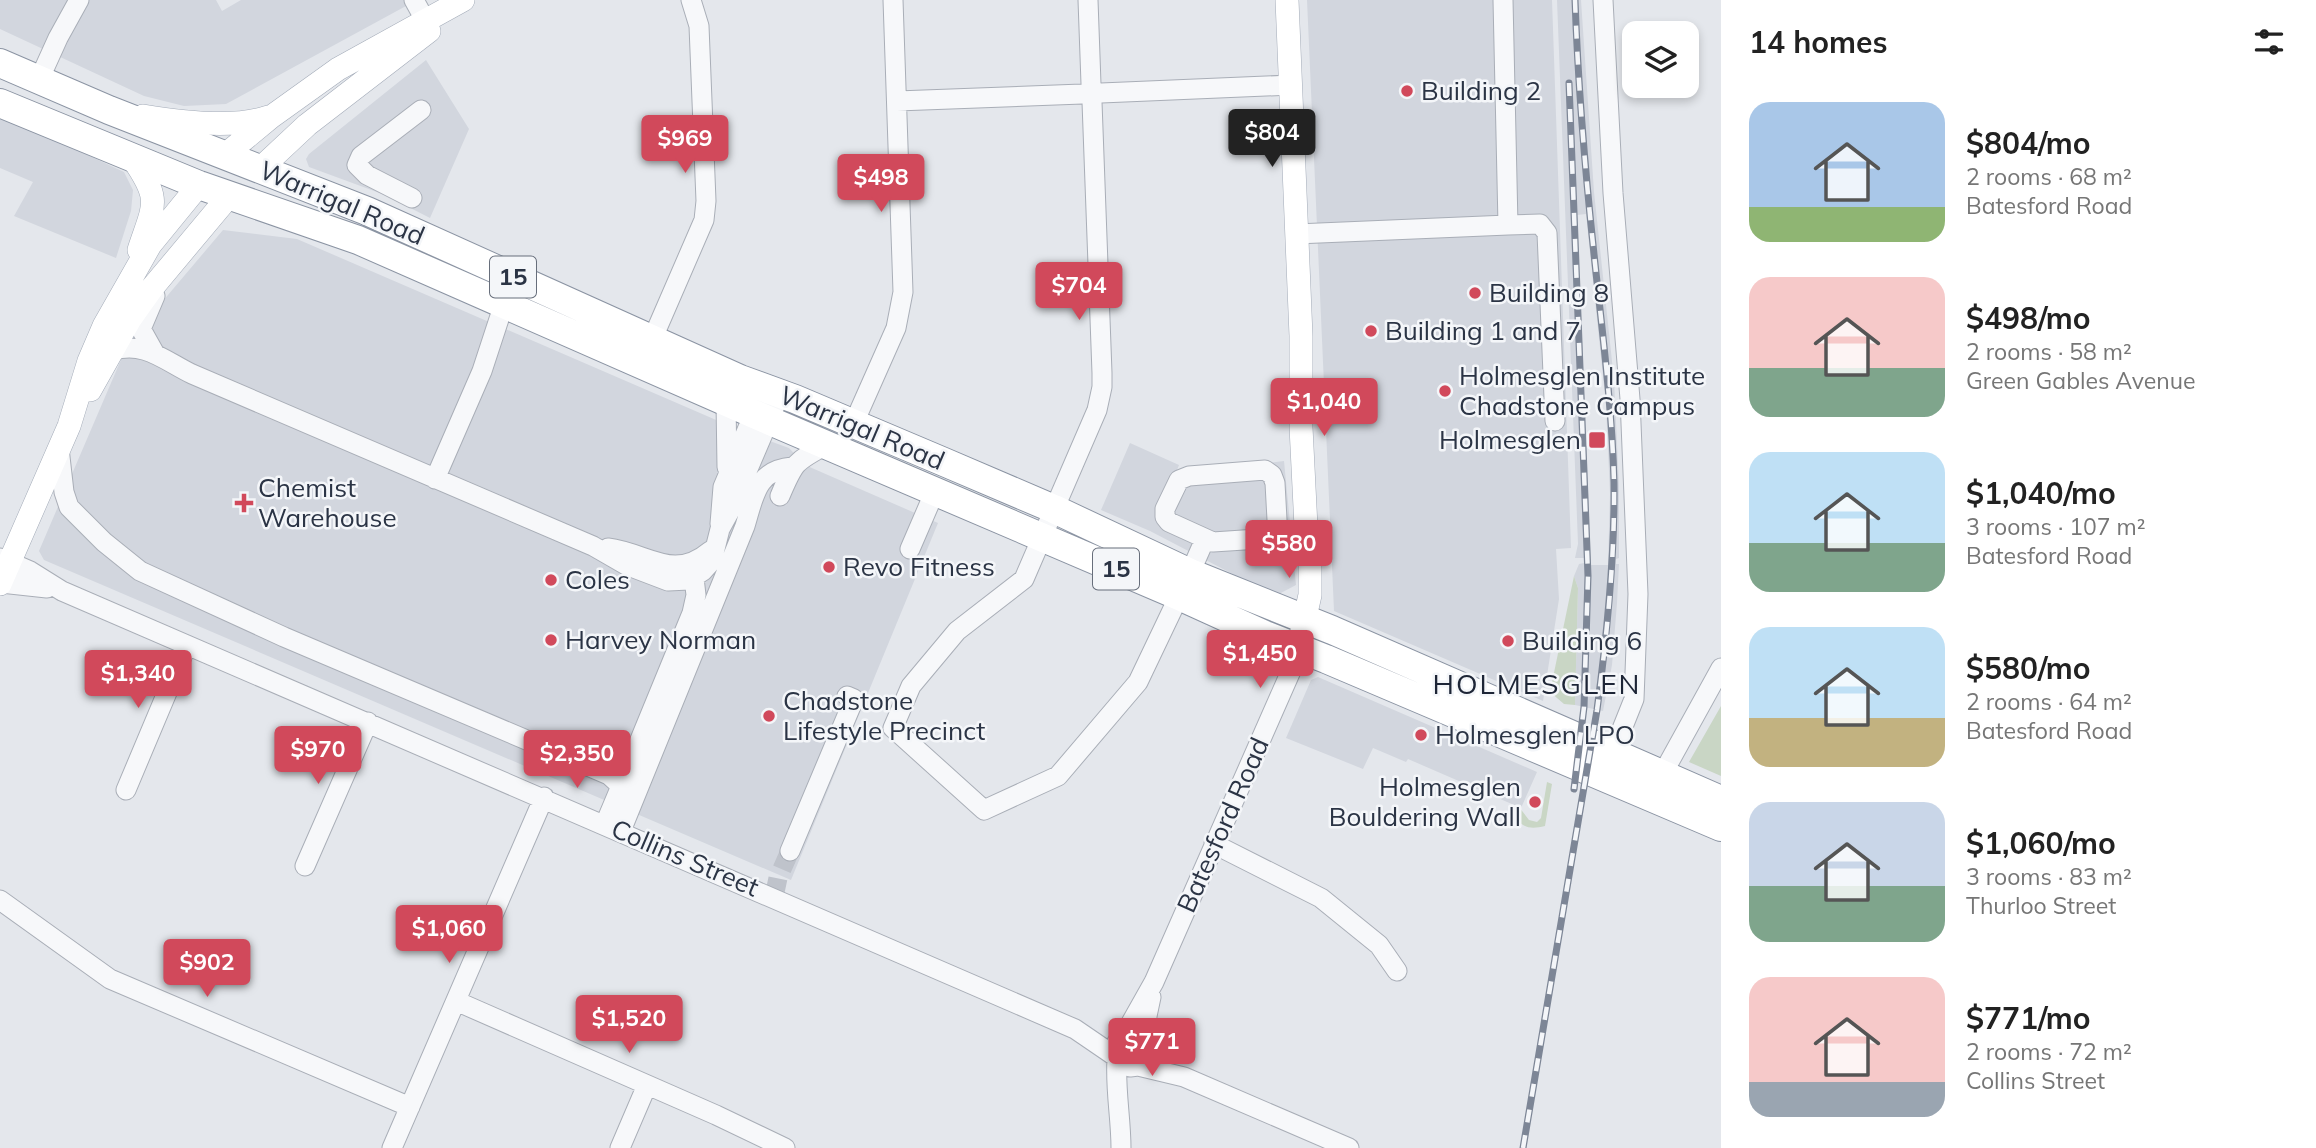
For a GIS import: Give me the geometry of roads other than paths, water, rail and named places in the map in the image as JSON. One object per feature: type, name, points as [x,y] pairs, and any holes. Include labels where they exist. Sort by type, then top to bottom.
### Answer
[{"type":"highway","name":"Warrigal Road","points":[[0,63],[109,110],[367,211],[652,340],[1054,509],[1297,648],[1656,786],[1721,800]]},
{"type":"highway","name":"Warrigal Road","points":[[0,103],[199,185],[358,240],[1041,537],[1185,585],[1305,620],[1612,754],[1656,786],[1721,827]]},
{"type":"highway","points":[[199,185],[225,155]]},
{"type":"highway","points":[[229,196],[261,168]]},
{"type":"main road","points":[[225,155],[271,117],[419,10],[464,0]]},
{"type":"main road","points":[[261,168],[307,125],[416,41],[464,0]]},
{"type":"main road","name":"Batesford Road","points":[[1287,0],[1301,336],[1302,440],[1311,589],[1297,648]]},
{"type":"main road","points":[[109,110],[165,120],[246,122],[271,117]]},
{"type":"main road","points":[[126,282],[150,216],[153,198],[151,187],[133,159]]},
{"type":"main road","points":[[3,572],[60,448],[89,361],[126,282],[149,245],[199,185]]},
{"type":"main road","points":[[69,426],[130,319],[173,260],[229,196]]},
{"type":"street","points":[[40,80],[58,38],[79,0]]},
{"type":"street","points":[[652,340],[704,220],[706,201],[699,26],[691,0]]},
{"type":"street","points":[[853,425],[896,328],[904,278],[893,0]]},
{"type":"street","points":[[1088,0],[1102,387],[1092,422],[1024,579],[957,631],[911,686],[893,728],[984,810],[1058,776],[1138,682],[1205,539]]},
{"type":"street","points":[[1503,0],[1508,225]]},
{"type":"street","points":[[1603,0],[1613,193],[1630,399],[1638,594],[1634,699],[1612,754]]},
{"type":"street","points":[[898,101],[1290,85]]},
{"type":"street","points":[[412,198],[367,175],[357,165],[362,156],[421,110]]},
{"type":"street","points":[[1296,234],[1540,224],[1547,233],[1556,421]]},
{"type":"street","points":[[155,355],[142,333],[143,321],[173,260]]},
{"type":"street","points":[[435,479],[482,370],[500,316],[511,308]]},
{"type":"street","points":[[112,351],[132,346],[155,355],[192,374],[593,546],[626,565],[658,578],[680,581],[694,578],[709,566],[720,528],[721,496],[726,479],[761,417]]},
{"type":"street","points":[[720,528],[732,509],[772,391]]},
{"type":"street","points":[[726,402],[726,479]]},
{"type":"street","points":[[780,496],[792,467],[802,457],[826,445]]},
{"type":"street","points":[[60,448],[64,490],[69,507],[104,542],[140,571],[284,637],[610,775],[621,786]]},
{"type":"street","points":[[613,827],[642,780],[704,638],[760,484],[771,471],[792,467]]},
{"type":"street","points":[[1278,538],[1275,483],[1272,475],[1265,470],[1196,475],[1180,480],[1165,509],[1165,517],[1177,526],[1213,542],[1278,538],[1289,537],[1310,545]]},
{"type":"street","points":[[910,549],[935,491]]},
{"type":"street","points":[[593,546],[627,551],[675,567],[693,564],[714,548]]},
{"type":"street","name":"Collins Street","points":[[3,572],[62,591],[613,827],[1075,1029],[1116,1058]]},
{"type":"street","points":[[613,827],[621,786],[692,613],[696,595],[694,578]]},
{"type":"street","points":[[126,790],[187,645]]},
{"type":"street","name":"Batesford Road","points":[[1122,1037],[1154,982],[1291,671],[1297,648]]},
{"type":"street","points":[[1656,786],[1721,668]]},
{"type":"street","points":[[790,851],[854,699],[847,696]]},
{"type":"street","points":[[305,866],[368,722]]},
{"type":"street","points":[[392,1148],[544,797]]},
{"type":"street","points":[[1214,844],[1321,898],[1379,945],[1397,971]]},
{"type":"street","points":[[0,901],[110,979],[410,1107]]},
{"type":"street","name":"Batesford Road","points":[[1146,1046],[1147,1016],[1154,982]]},
{"type":"street","points":[[456,1001],[785,1148]]},
{"type":"street","name":"Collins Street","points":[[1075,1029],[1122,1037]]},
{"type":"street","points":[[1121,1120],[1137,1066],[1147,1055],[1143,1040],[1133,1035],[1122,1037],[1115,1046],[1121,1148]]},
{"type":"street","points":[[1146,1046],[1184,1077]]},
{"type":"street","points":[[1116,1058],[1125,1066],[1137,1066],[1184,1077],[1349,1148]]},
{"type":"street","points":[[620,1148],[647,1085]]},
{"type":"tunnel","points":[[774,897],[778,878],[790,851]]},
{"type":"railway","points":[[1523,1148],[1597,710],[1612,568],[1614,482],[1611,425],[1585,159],[1575,0]]},
{"type":"railway","points":[[1569,83],[1588,576],[1584,707],[1574,789]]},
{"type":"place","name":"Building 2","points":[[1407,91]]},
{"type":"place","name":"Building 8","points":[[1475,293]]},
{"type":"place","name":"Building 1 and 7","points":[[1371,331]]},
{"type":"place","name":"Holmesglen Institute Chadstone Campus","points":[[1445,391]]},
{"type":"place","name":"Holmesglen","points":[[1597,440]]},
{"type":"place","name":"Chemist Warehouse","points":[[244,503]]},
{"type":"place","name":"Revo Fitness","points":[[829,567]]},
{"type":"place","name":"Coles","points":[[551,580]]},
{"type":"place","name":"Harvey Norman","points":[[551,640]]},
{"type":"place","name":"Building 6","points":[[1508,641]]},
{"type":"place","name":"Chadstone Lifestyle Precinct","points":[[769,716]]},
{"type":"place","name":"Holmesglen LPO","points":[[1421,735]]},
{"type":"place","name":"Holmesglen Bouldering Wall","points":[[1535,802]]},
{"type":"district","name":"HOLMESGLEN","points":[[1537,684]]}]
